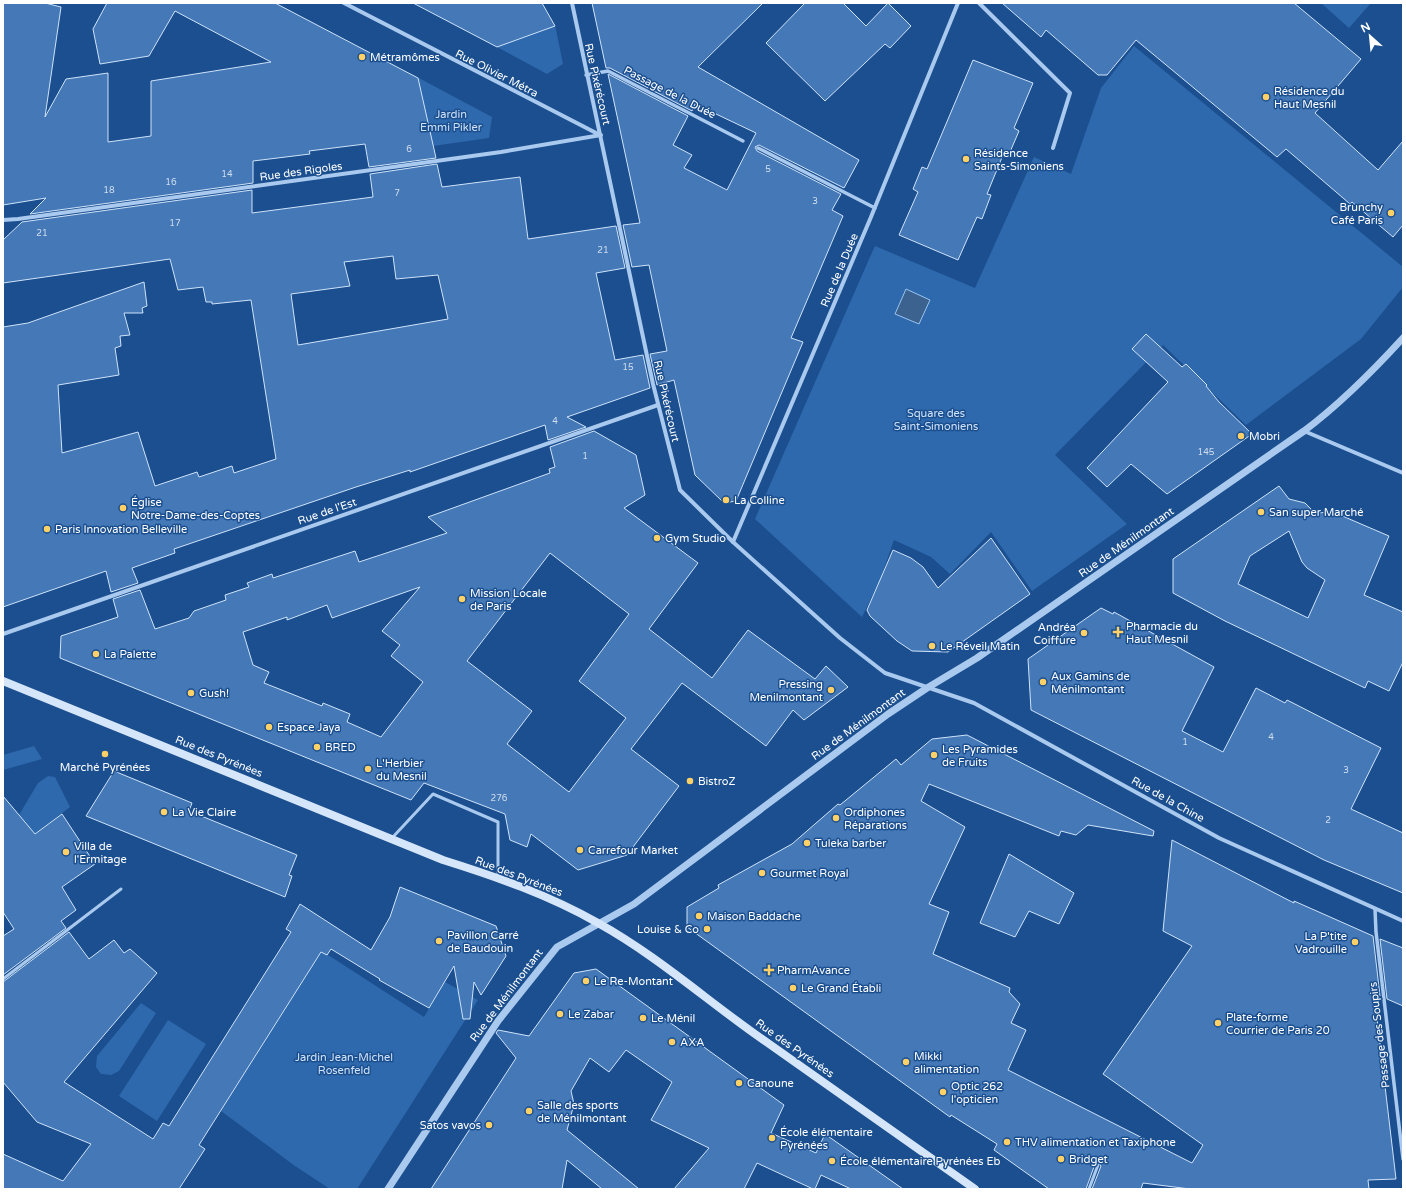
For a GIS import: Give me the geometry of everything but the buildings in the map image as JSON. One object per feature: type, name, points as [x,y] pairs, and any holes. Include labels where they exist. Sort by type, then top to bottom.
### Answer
[{"type":"main road","name":"Rue des Pyrénées","points":[[3,680],[443,860],[498,877],[548,897],[598,923],[645,952],[736,1020],[975,1189]]},
{"type":"street","name":"Rue Olivier Métra","points":[[344,3],[601,135]]},
{"type":"street","name":"Rue Pixérécourt","points":[[572,3],[586,75],[601,135],[658,405],[680,490],[734,542],[840,638],[885,673],[927,688]]},
{"type":"street","name":"Rue de la Duée","points":[[734,542],[875,208],[958,3]]},
{"type":"street","points":[[980,3],[1070,93],[1053,148]]},
{"type":"street","name":"Passage de la Duée","points":[[586,75],[608,71],[744,140]]},
{"type":"street","name":"Rue des Rigoles","points":[[3,220],[501,152],[601,135]]},
{"type":"street","points":[[758,148],[875,208]]},
{"type":"street","name":"Rue de Ménilmontant","points":[[388,1189],[498,1021],[557,947],[634,904],[882,719],[927,688],[977,658],[1304,431],[1327,414],[1369,375],[1403,338]]},
{"type":"street","name":"Rue de l'Est","points":[[3,634],[658,405]]},
{"type":"street","points":[[1304,431],[1403,473]]},
{"type":"street","name":"Rue de la Chine","points":[[927,688],[974,702],[1219,838],[1403,921]]},
{"type":"street","name":"Passage des Soupirs","points":[[1375,909],[1376,932],[1403,1159]]},
{"type":"lane","points":[[392,838],[433,794],[498,822],[498,877]]},
{"type":"lane","points":[[3,979],[121,889]]},
{"type":"lane","points":[[1089,1189],[1098,1165]]},
{"type":"green space","points":[[1321,3],[1371,3],[1349,28]]},
{"type":"green space","points":[[555,25],[563,64],[547,74],[497,47]]},
{"type":"green space","name":"Square des Saint-Simoniens","points":[[1134,46],[1403,267],[1403,287],[1361,339],[1246,425],[1163,345],[1055,455],[1127,524],[1032,591],[991,532],[950,574],[931,557],[894,540],[880,580],[862,617],[755,519],[875,246],[975,288],[1034,157],[1071,174],[1101,88]]},
{"type":"green space","name":"Jardin Emmi Pikler","points":[[417,77],[492,117],[489,138],[433,146]]},
{"type":"green space","points":[[34,746],[42,759],[3,770],[3,755]]},
{"type":"green space","points":[[48,776],[55,777],[70,807],[35,834],[19,815],[38,783]]},
{"type":"green space","name":"Jardin Jean-Michel Rosenfeld","points":[[322,951],[424,1017],[445,982],[478,1000],[357,1189],[330,1189],[295,1166],[221,1111]]},
{"type":"green space","points":[[141,1003],[156,1013],[119,1071],[111,1075],[101,1074],[96,1067],[97,1056]]},
{"type":"green space","points":[[168,1020],[206,1044],[157,1121],[119,1096]]},
{"type":"shaded area","points":[[906,289],[930,300],[919,324],[895,314]]},
{"type":"place","name":"Métramômes","points":[[362,57]]},
{"type":"place","name":"Résidence du Haut Mesnil","points":[[1266,97]]},
{"type":"place","name":"Résidence Saints-Simoniens","points":[[966,159]]},
{"type":"place","name":"Brunchy Café Paris","points":[[1391,213]]},
{"type":"place","name":"Mobri","points":[[1241,436]]},
{"type":"place","name":"La Colline","points":[[726,500]]},
{"type":"place","name":"Église Notre-Dame-des-Coptes","points":[[123,508]]},
{"type":"place","name":"San super Marché","points":[[1261,512]]},
{"type":"place","name":"Paris Innovation Belleville","points":[[47,529]]},
{"type":"place","name":"Gym Studio","points":[[657,538]]},
{"type":"place","name":"Mission Locale de Paris","points":[[462,599]]},
{"type":"place","name":"Pharmacie du Haut Mesnil","points":[[1118,632]]},
{"type":"place","name":"Andréa Coiffure","points":[[1084,633]]},
{"type":"place","name":"Le Réveil Matin","points":[[932,646]]},
{"type":"place","name":"La Palette","points":[[96,654]]},
{"type":"place","name":"Aux Gamins de Ménilmontant","points":[[1043,682]]},
{"type":"place","name":"Pressing Menilmontant","points":[[831,690]]},
{"type":"place","name":"Gush!","points":[[191,693]]},
{"type":"place","name":"Espace Jaya","points":[[269,727]]},
{"type":"place","name":"BRED","points":[[317,747]]},
{"type":"place","name":"Marché Pyrénées","points":[[105,754]]},
{"type":"place","name":"Les Pyramides de Fruits","points":[[934,755]]},
{"type":"place","name":"L'Herbier du Mesnil","points":[[368,769]]},
{"type":"place","name":"BistroZ","points":[[690,781]]},
{"type":"place","name":"La Vie Claire","points":[[164,812]]},
{"type":"place","name":"Ordiphones Réparations","points":[[836,818]]},
{"type":"place","name":"Tuleka barber","points":[[807,843]]},
{"type":"place","name":"Carrefour Market","points":[[580,850]]},
{"type":"place","name":"Villa de l'Ermitage","points":[[66,852]]},
{"type":"place","name":"Gourmet Royal","points":[[762,873]]},
{"type":"place","name":"Maison Baddache","points":[[699,916]]},
{"type":"place","name":"Louise & Co","points":[[707,929]]},
{"type":"place","name":"Pavillon Carré de Baudouin","points":[[439,941]]},
{"type":"place","name":"La P'tite Vadrouille","points":[[1355,942]]},
{"type":"place","name":"PharmAvance","points":[[769,970]]},
{"type":"place","name":"Le Re-Montant","points":[[586,981]]},
{"type":"place","name":"Le Grand Établi","points":[[793,988]]},
{"type":"place","name":"Le Zabar","points":[[560,1014]]},
{"type":"place","name":"Le Ménil","points":[[643,1018]]},
{"type":"place","name":"Plate-forme Courrier de Paris 20","points":[[1218,1023]]},
{"type":"place","name":"AXA","points":[[672,1042]]},
{"type":"place","name":"Mikki alimentation","points":[[906,1062]]},
{"type":"place","name":"Canoune","points":[[739,1083]]},
{"type":"place","name":"Optic 262 l'opticien","points":[[943,1092]]},
{"type":"place","name":"Salle des sports de Ménilmontant","points":[[529,1111]]},
{"type":"place","name":"Satos vavos","points":[[489,1125]]},
{"type":"place","name":"École élémentaire Pyrénées","points":[[772,1138]]},
{"type":"place","name":"THV alimentation et Taxiphone","points":[[1007,1142]]},
{"type":"place","name":"Bridget","points":[[1061,1159]]},
{"type":"place","name":"École élémentaire Pyrénées Eb","points":[[832,1161]]}]
